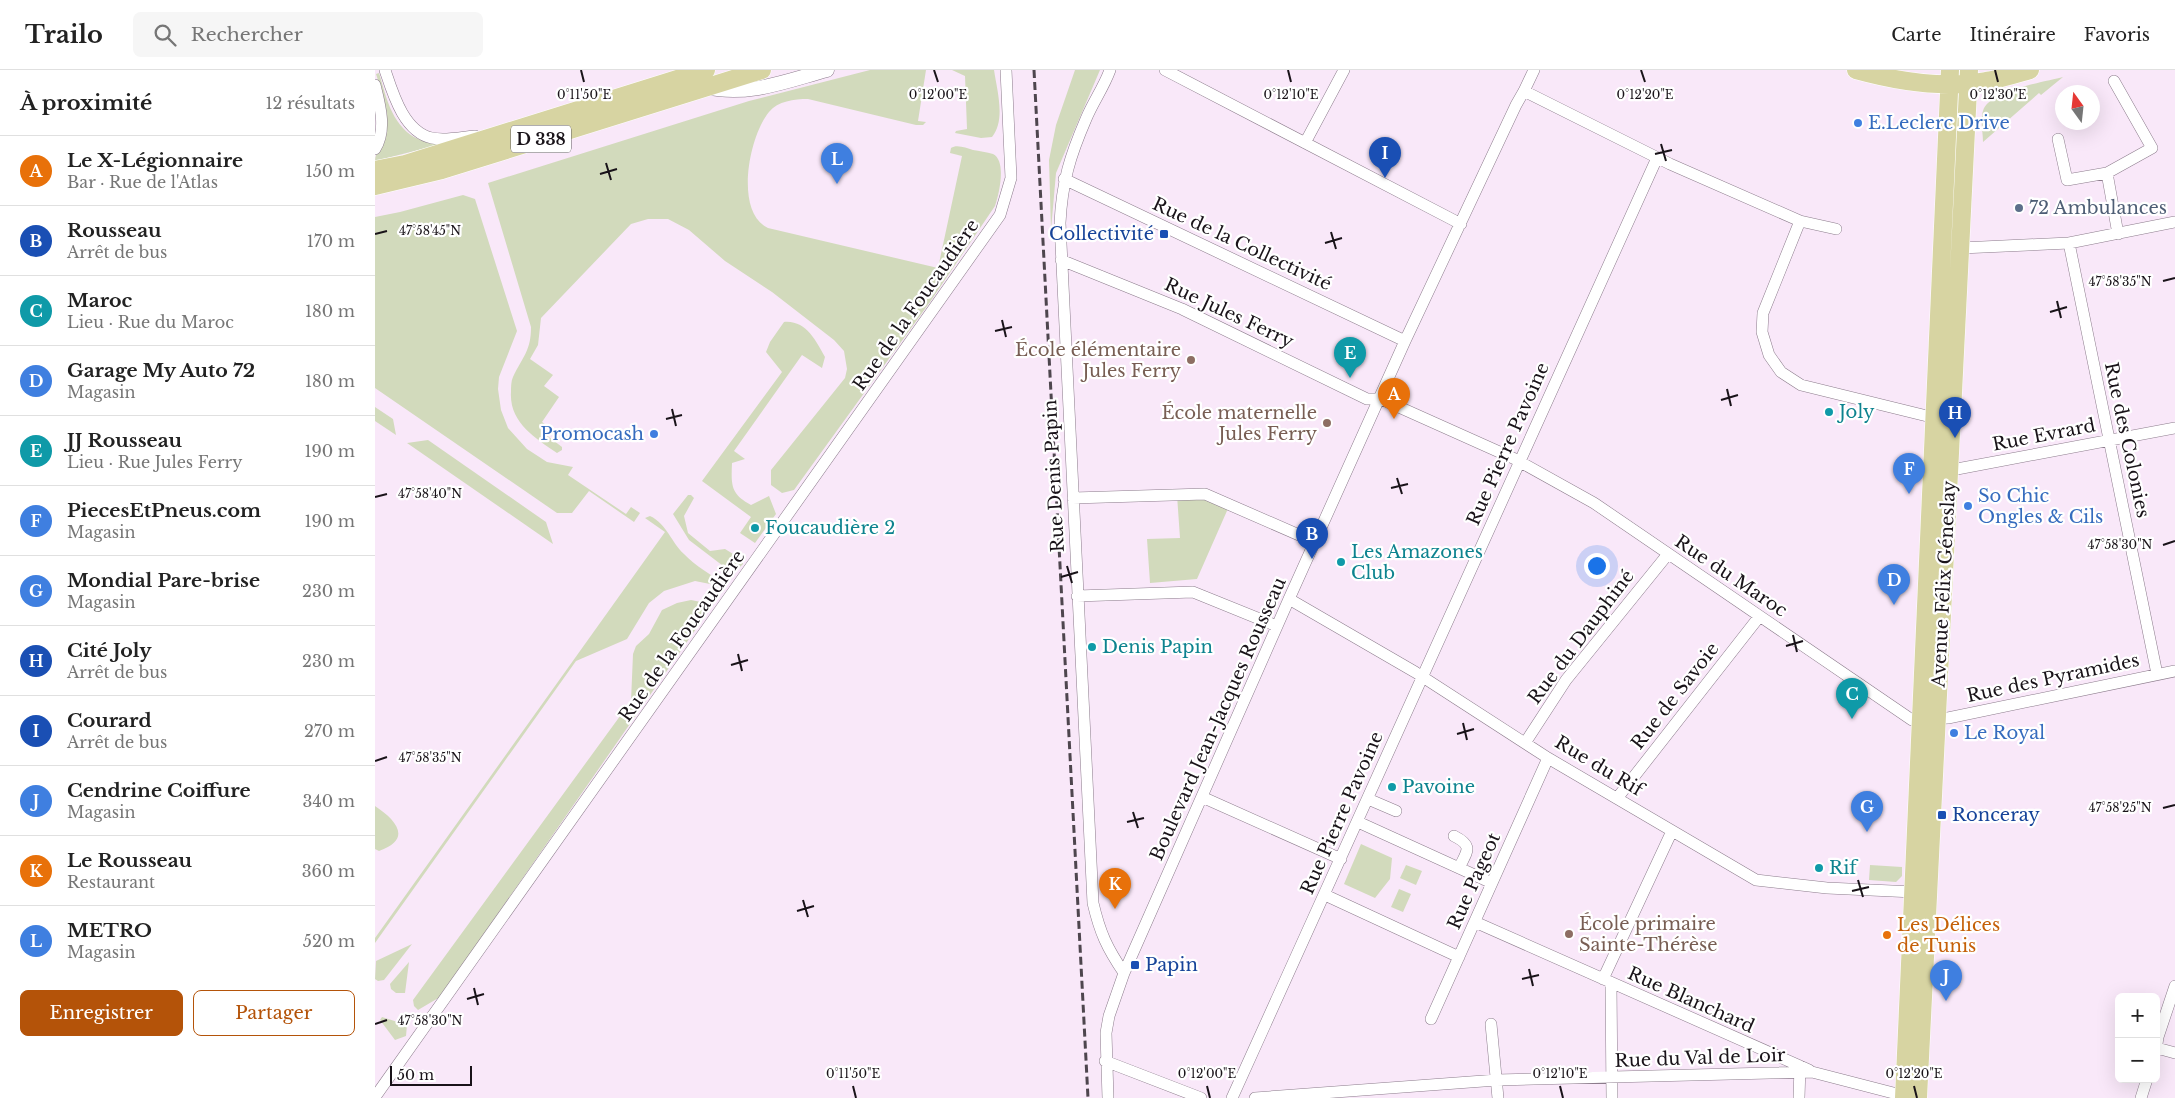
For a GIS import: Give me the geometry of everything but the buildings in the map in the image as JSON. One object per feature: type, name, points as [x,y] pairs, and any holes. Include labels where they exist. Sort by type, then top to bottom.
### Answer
[{"type":"main road","name":"D 338","points":[[375,186],[442,170],[706,79],[762,70]]},
{"type":"main road","points":[[1856,70],[1912,81],[1950,77],[1969,77],[1987,81],[2030,70]]},
{"type":"main road","name":"D 338","points":[[375,170],[405,164],[509,132],[684,74],[706,79]]},
{"type":"main road","name":"Avenue Félix Géneslay","points":[[1941,469],[1935,416],[1950,77]]},
{"type":"main road","name":"Avenue Félix Géneslay","points":[[1909,1097],[1941,469],[1961,248],[1969,77]]},
{"type":"main road","name":"Avenue Félix Géneslay","points":[[1909,1097],[1914,892],[1929,719]]},
{"type":"street","points":[[385,70],[404,116],[416,130],[424,135],[433,138],[451,139],[509,132]]},
{"type":"street","name":"D 338","points":[[706,79],[724,92],[749,91],[827,70]]},
{"type":"street","name":"Rue de la Foucaudière","points":[[375,1097],[1000,215],[1007,199],[1011,178],[1006,70]]},
{"type":"street","name":"Rue Denis Papin","points":[[1110,70],[1085,120],[1064,179],[1060,223],[1093,903],[1106,946],[1125,973]]},
{"type":"street","points":[[1165,70],[1179,73],[1305,143],[1461,224]]},
{"type":"street","points":[[1305,143],[1344,70]]},
{"type":"street","name":"Boulevard Jean-Jacques Rousseau","points":[[1108,1098],[1105,1061],[1109,1016],[1125,973],[1277,626],[1381,399],[1405,341],[1515,105],[1534,70]]},
{"type":"street","points":[[2058,138],[2067,180],[2107,173],[2152,148],[2114,81]]},
{"type":"street","points":[[375,84],[382,130],[375,149]]},
{"type":"street","points":[[1524,91],[1657,158],[1800,221],[1836,229]]},
{"type":"street","name":"Rue Pierre Pavoine","points":[[1232,1098],[1657,158]]},
{"type":"street","points":[[2107,173],[2118,234]]},
{"type":"street","name":"Rue de la Collectivité","points":[[1064,179],[1405,341]]},
{"type":"street","points":[[1800,221],[1763,312],[1762,332],[1769,356],[1781,372],[1801,386],[1927,416],[1935,416]]},
{"type":"street","points":[[1961,248],[2069,243],[2175,222]]},
{"type":"street","name":"Rue des Colonies","points":[[2069,243],[2157,674]]},
{"type":"street","name":"Rue Jules Ferry","points":[[1061,260],[1182,309],[1367,399],[1381,399],[1519,460]]},
{"type":"street","name":"Rue Evrard","points":[[1941,469],[2175,428]]},
{"type":"street","name":"Rue du Maroc","points":[[1519,460],[1594,503],[1913,720],[1929,719]]},
{"type":"street","points":[[1073,498],[1205,494],[1315,542]]},
{"type":"street","name":"Rue du Dauphiné","points":[[1525,742],[1566,680],[1667,554]]},
{"type":"street","points":[[1077,596],[1193,592],[1277,626]]},
{"type":"street","name":"Rue du Rif","points":[[1289,599],[1421,678],[1548,758],[1618,797],[1756,880],[1827,888],[1914,892]]},
{"type":"street","name":"Rue de Savoie","points":[[1618,797],[1759,617]]},
{"type":"street","name":"Rue des Pyramides","points":[[1929,719],[1946,718],[2175,671]]},
{"type":"street","name":"Rue Pageot","points":[[1431,1019],[1548,758]]},
{"type":"street","points":[[1202,797],[1341,859]]},
{"type":"street","points":[[1368,799],[1396,811]]},
{"type":"street","points":[[1358,822],[1492,883]]},
{"type":"street","points":[[1612,1098],[1607,981],[1672,831]]},
{"type":"street","points":[[1454,836],[1464,841],[1467,845],[1467,850],[1459,868]]},
{"type":"street","points":[[1325,895],[1459,957]]},
{"type":"street","name":"Rue Blanchard","points":[[1475,922],[1800,1069]]},
{"type":"street","points":[[2158,1038],[2175,986]]},
{"type":"street","points":[[1491,1024],[1498,1098]]},
{"type":"street","points":[[2160,1050],[2175,1053]]},
{"type":"street","points":[[1105,1061],[1201,1098]]},
{"type":"street","points":[[1799,1098],[1800,1069]]},
{"type":"street","name":"Rue du Val de Loir","points":[[1255,1098],[1497,1080],[1612,1078],[1800,1069],[1909,1097]]},
{"type":"street","points":[[2141,1098],[2146,1083]]},
{"type":"green space","points":[[870,70],[926,70],[918,121],[926,122],[923,125],[916,125],[808,99],[792,100],[777,105],[769,112],[762,123],[751,155],[748,191],[751,206],[757,219],[768,228],[938,268],[962,156],[950,153],[951,148],[956,146],[993,154],[1000,163],[1000,186],[995,206],[930,302],[794,490],[782,493],[771,485],[771,470],[845,378],[847,369],[844,351],[834,340],[772,292],[725,261],[689,230],[668,219],[648,219],[631,224],[541,318],[538,345],[530,359],[553,375],[544,386],[559,397],[542,422],[549,427],[545,434],[562,447],[562,450],[557,453],[532,435],[519,421],[511,403],[512,379],[528,348],[531,327],[488,183],[749,101]]},
{"type":"green space","points":[[952,70],[994,70],[1000,114],[999,122],[992,137],[981,138],[955,133],[956,131],[967,129],[965,76]]},
{"type":"green space","points":[[1075,70],[1100,70],[1056,173],[1051,230],[1049,160],[1056,125]]},
{"type":"green space","points":[[379,73],[387,100],[400,124],[414,137],[438,145],[375,161],[387,128],[385,105],[376,74]]},
{"type":"green space","points":[[2063,77],[2041,95],[2039,93],[1983,142],[1982,118],[1987,104],[1995,98],[2018,88]]},
{"type":"green space","points":[[463,195],[475,199],[517,331],[499,377],[498,389],[501,410],[508,428],[527,449],[547,462],[573,467],[568,475],[626,514],[631,507],[640,513],[634,522],[589,491],[572,513],[557,513],[375,388],[375,217]]},
{"type":"green space","points":[[784,322],[792,322],[804,328],[814,338],[825,357],[822,368],[802,355],[734,451],[745,459],[732,463],[732,483],[736,493],[751,505],[769,496],[776,514],[755,543],[740,533],[751,517],[702,481],[782,372],[766,352],[770,342]]},
{"type":"green space","points":[[375,407],[393,419],[396,435],[375,421]]},
{"type":"green space","points":[[428,440],[546,522],[553,544],[407,443]]},
{"type":"green space","points":[[688,495],[694,498],[684,516],[688,533],[710,551],[725,549],[743,560],[743,564],[739,568],[731,572],[689,540],[673,514]]},
{"type":"green space","points":[[1177,495],[1230,504],[1197,579],[1150,583],[1147,539],[1180,538]]},
{"type":"green space","points":[[650,516],[665,528],[688,558],[726,585],[725,587],[695,581],[664,591],[649,603],[627,639],[576,661],[375,943],[375,938],[665,532],[645,518]]},
{"type":"green space","points":[[691,600],[701,602],[704,605],[705,616],[440,997],[418,1010],[414,1006],[413,1000],[631,701],[633,654],[636,646],[649,634],[662,610],[677,603]]},
{"type":"green space","points":[[375,806],[389,817],[398,829],[396,841],[379,851],[375,849]]},
{"type":"green space","points":[[1361,844],[1392,858],[1390,879],[1375,898],[1344,884]]},
{"type":"green space","points":[[1406,865],[1422,871],[1416,885],[1400,878]]},
{"type":"green space","points":[[1870,865],[1902,867],[1902,876],[1896,882],[1869,880]]},
{"type":"green space","points":[[1399,889],[1411,894],[1403,912],[1391,907]]},
{"type":"green space","points":[[412,944],[384,980],[378,981],[375,979],[376,961]]},
{"type":"green space","points":[[409,962],[405,993],[396,993],[391,989],[390,984]]},
{"type":"green space","points":[[382,1017],[407,1025],[406,1036],[395,1040],[380,1020]]},
{"type":"railway","points":[[1034,70],[1088,1098]]},
{"type":"place","name":"E.Leclerc Drive","points":[[1858,123]]},
{"type":"place","name":"Courard","points":[[1385,178]]},
{"type":"place","name":"METRO","points":[[837,184]]},
{"type":"place","name":"72 Ambulances","points":[[2019,208]]},
{"type":"place","name":"Collectivité","points":[[1164,234]]},
{"type":"place","name":"École élémentaire Jules Ferry","points":[[1191,360]]},
{"type":"place","name":"JJ Rousseau","points":[[1350,378]]},
{"type":"place","name":"Joly","points":[[1829,412]]},
{"type":"place","name":"Le X-Légionnaire","points":[[1394,419]]},
{"type":"place","name":"École maternelle Jules Ferry","points":[[1327,423]]},
{"type":"place","name":"Promocash","points":[[654,434]]},
{"type":"place","name":"Cité Joly","points":[[1955,438]]},
{"type":"place","name":"PiecesEtPneus.com","points":[[1909,494]]},
{"type":"place","name":"So Chic Ongles & Cils","points":[[1968,506]]},
{"type":"place","name":"Foucaudière 2","points":[[755,528]]},
{"type":"place","name":"Rousseau","points":[[1312,559]]},
{"type":"place","name":"Les Amazones Club","points":[[1341,562]]},
{"type":"place","name":"Garage My Auto 72","points":[[1894,605]]},
{"type":"place","name":"Denis Papin","points":[[1092,647]]},
{"type":"place","name":"Maroc","points":[[1852,719]]},
{"type":"place","name":"Le Royal","points":[[1954,733]]},
{"type":"place","name":"Pavoine","points":[[1392,787]]},
{"type":"place","name":"Ronceray","points":[[1942,815]]},
{"type":"place","name":"Mondial Pare-brise","points":[[1867,832]]},
{"type":"place","name":"Rif","points":[[1819,868]]},
{"type":"place","name":"Le Rousseau","points":[[1115,909]]},
{"type":"place","name":"École primaire Sainte-Thérèse","points":[[1569,934]]},
{"type":"place","name":"Les Délices de Tunis","points":[[1887,935]]},
{"type":"place","name":"Papin","points":[[1135,965]]},
{"type":"place","name":"Cendrine Coiffure","points":[[1946,1001]]}]
